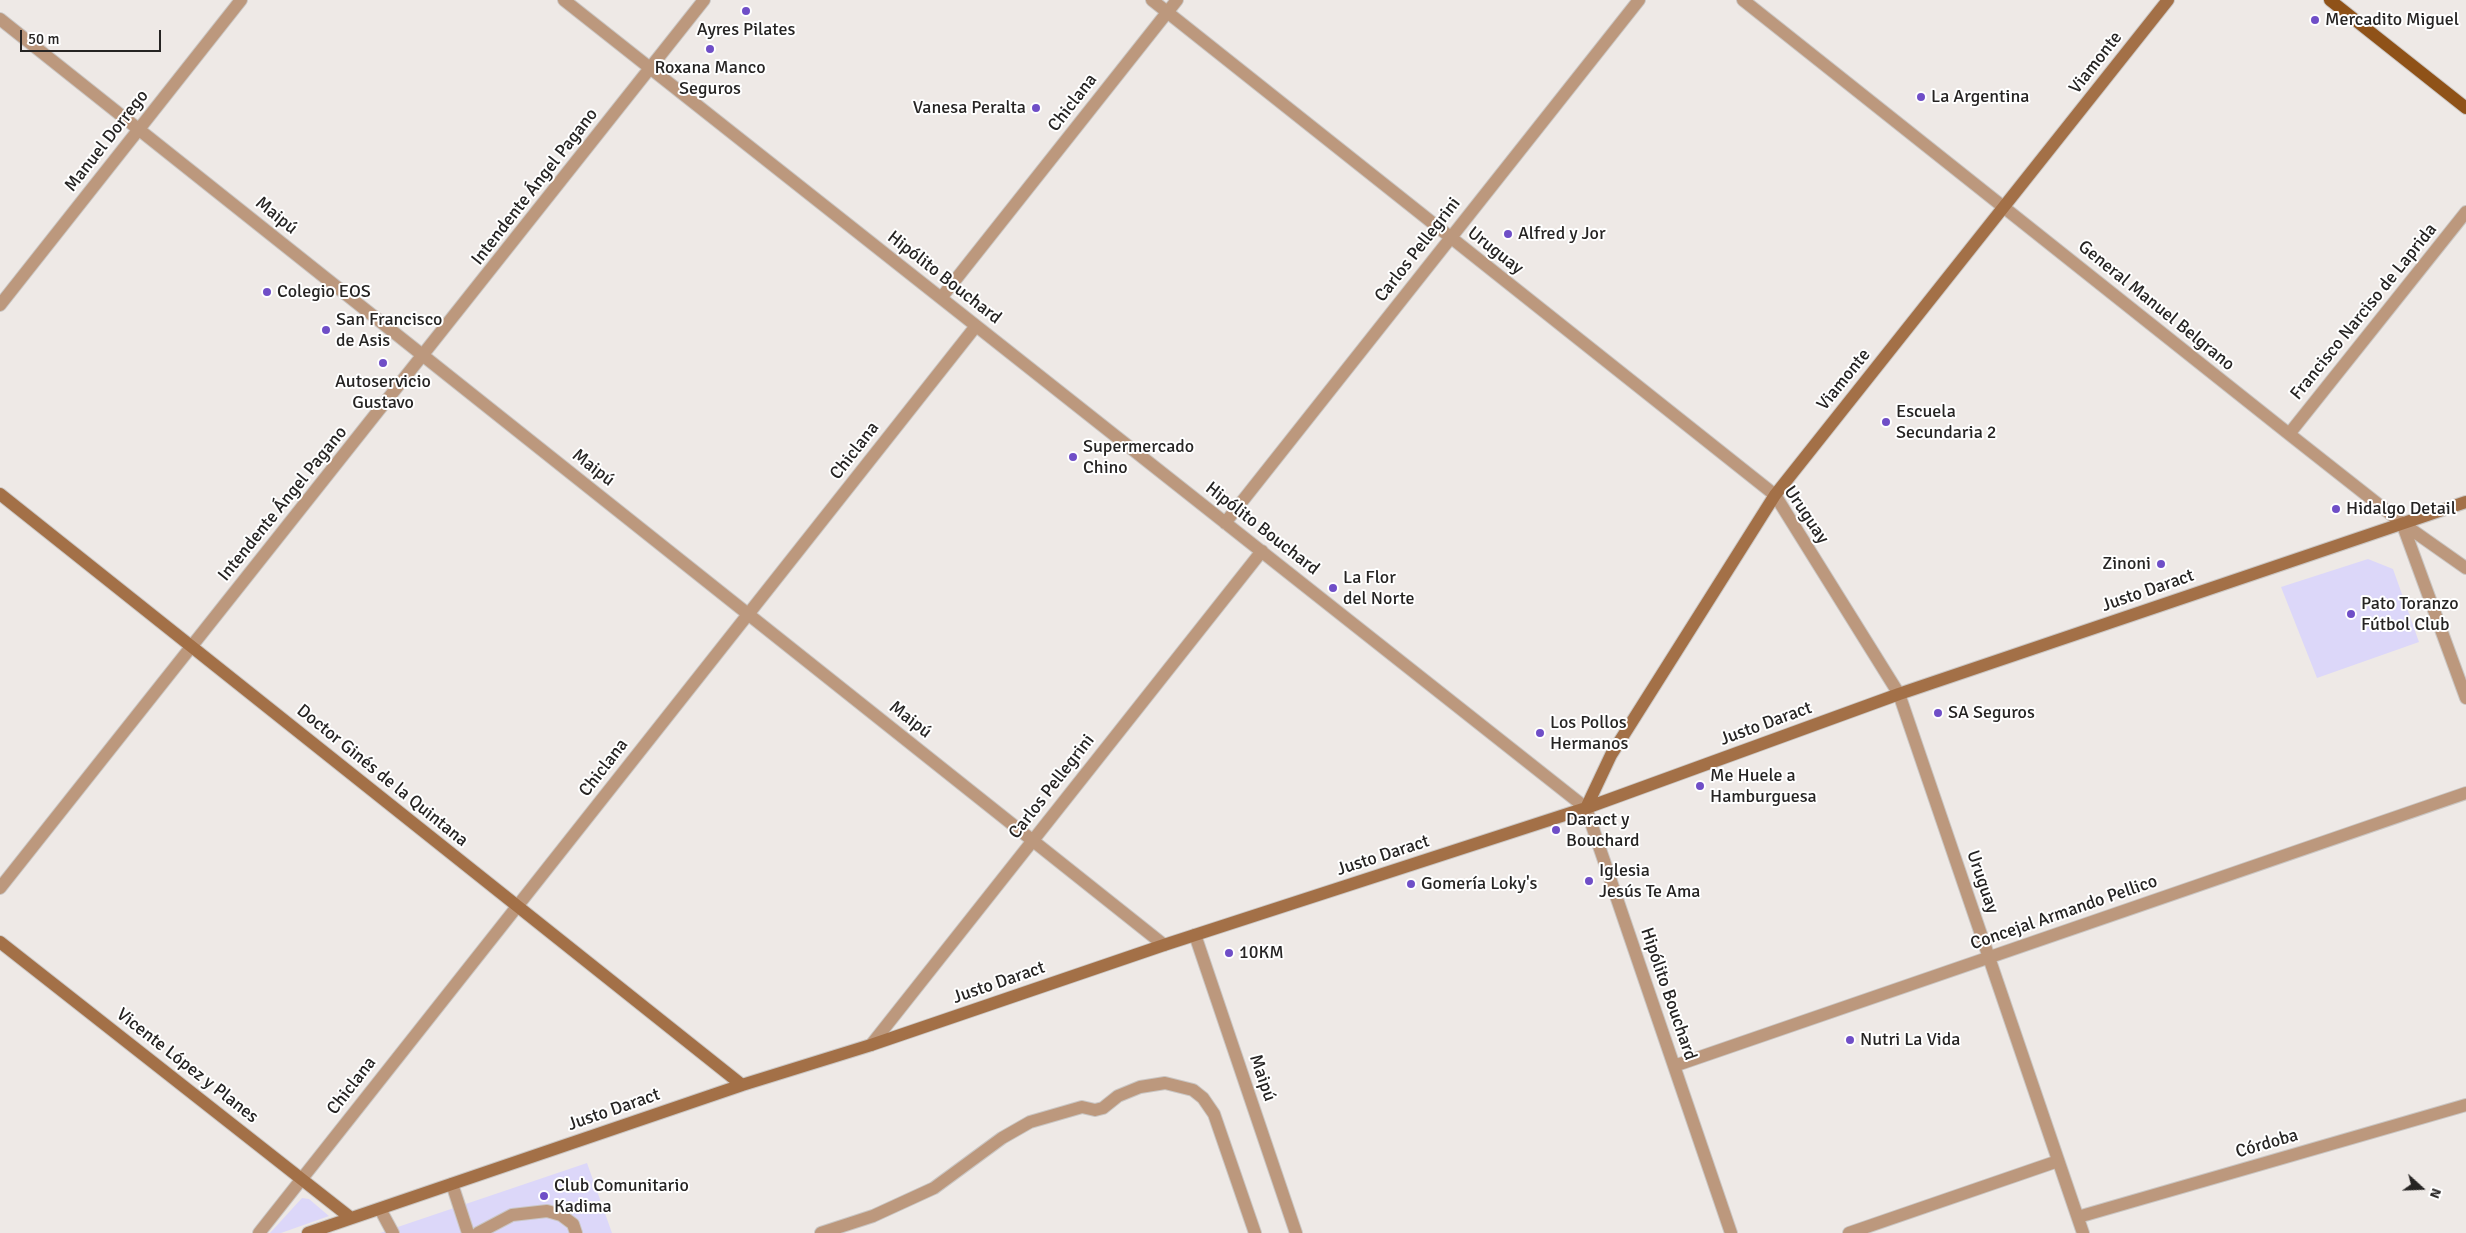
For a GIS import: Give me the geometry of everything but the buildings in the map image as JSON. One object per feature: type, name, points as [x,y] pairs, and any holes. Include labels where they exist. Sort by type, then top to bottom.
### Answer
[{"type":"main road","points":[[2330,0],[2466,108]]},
{"type":"street","name":"Manuel Dorrego","points":[[0,304],[241,0]]},
{"type":"street","name":"Hipólito Bouchard","points":[[564,0],[1586,808],[1731,1233]]},
{"type":"street","name":"Intendente Ángel Pagano","points":[[0,888],[424,356],[704,0]]},
{"type":"street","name":"Uruguay","points":[[1152,0],[1775,495],[1900,694],[2083,1233]]},
{"type":"street","name":"Chiclana","points":[[941,298],[1177,0]]},
{"type":"street","name":"Carlos Pellegrini","points":[[1226,523],[1639,0]]},
{"type":"street","name":"General Manuel Belgrano","points":[[1743,0],[2402,523],[2466,568]]},
{"type":"street","name":"Viamonte","points":[[1586,808],[1611,755],[1775,495],[2168,0]]},
{"type":"street","name":"Maipú","points":[[0,19],[1164,945]]},
{"type":"street","name":"Francisco Narciso de Laprida","points":[[2289,434],[2466,212]]},
{"type":"street","name":"Chiclana","points":[[258,1233],[976,326]]},
{"type":"street","name":"Doctor Ginés de la Quintana","points":[[0,494],[742,1085]]},
{"type":"street","name":"Justo Daract","points":[[308,1233],[742,1085],[871,1046],[1164,945],[1586,808],[1900,694],[2466,502]]},
{"type":"street","points":[[2402,523],[2466,698]]},
{"type":"street","name":"Carlos Pellegrini","points":[[871,1046],[1262,551]]},
{"type":"street","name":"Concejal Armando Pellico","points":[[1674,1066],[2466,793]]},
{"type":"street","name":"Maipú","points":[[1195,935],[1296,1233]]},
{"type":"street","name":"Vicente López y Planes","points":[[0,942],[351,1218]]},
{"type":"street","points":[[821,1233],[873,1216],[934,1188],[1002,1138],[1030,1122],[1082,1107],[1095,1110],[1103,1108],[1118,1096],[1140,1086],[1165,1083],[1193,1090],[1203,1098],[1214,1114],[1255,1233]]},
{"type":"street","name":"Córdoba","points":[[2078,1217],[2466,1105]]},
{"type":"street","points":[[1849,1233],[2058,1161]]},
{"type":"street","points":[[452,1184],[468,1233]]},
{"type":"street","points":[[380,1209],[393,1233]]},
{"type":"street","points":[[478,1233],[512,1215],[547,1211],[561,1215],[573,1224],[576,1233]]},
{"type":"shaded area","name":"Pato Toranzo Fútbol Club","points":[[2368,559],[2393,569],[2419,642],[2317,678],[2281,587]]},
{"type":"shaded area","name":"Club Comunitario Kadima","points":[[587,1163],[612,1233],[380,1233]]},
{"type":"shaded area","points":[[302,1198],[309,1199],[329,1216],[281,1233],[270,1233]]},
{"type":"place","name":"Ayres Pilates","points":[[746,11]]},
{"type":"place","name":"Mercadito Miguel","points":[[2315,20]]},
{"type":"place","name":"Roxana Manco Seguros","points":[[710,49]]},
{"type":"place","name":"La Argentina","points":[[1921,97]]},
{"type":"place","name":"Vanesa Peralta","points":[[1036,108]]},
{"type":"place","name":"Alfred y Jor","points":[[1508,234]]},
{"type":"place","name":"Colegio EOS","points":[[267,292]]},
{"type":"place","name":"San Francisco de Asis","points":[[326,330]]},
{"type":"place","name":"Autoservicio Gustavo","points":[[383,363]]},
{"type":"place","name":"Escuela Secundaria 2","points":[[1886,422]]},
{"type":"place","name":"Supermercado Chino","points":[[1073,457]]},
{"type":"place","name":"Hidalgo Detail","points":[[2336,509]]},
{"type":"place","name":"Zinoni","points":[[2161,564]]},
{"type":"place","name":"La Flor del Norte","points":[[1333,588]]},
{"type":"place","name":"Pato Toranzo Fútbol Club","points":[[2351,614]]},
{"type":"place","name":"SA Seguros","points":[[1938,713]]},
{"type":"place","name":"Los Pollos Hermanos","points":[[1540,733]]},
{"type":"place","name":"Me Huele a Hamburguesa","points":[[1700,786]]},
{"type":"place","name":"Daract y Bouchard","points":[[1556,830]]},
{"type":"place","name":"Iglesia Jesús Te Ama","points":[[1589,881]]},
{"type":"place","name":"Gomería Loky's","points":[[1411,884]]},
{"type":"place","name":"10KM","points":[[1229,953]]},
{"type":"place","name":"Nutri La Vida","points":[[1850,1040]]},
{"type":"place","name":"Club Comunitario Kadima","points":[[544,1196]]}]
